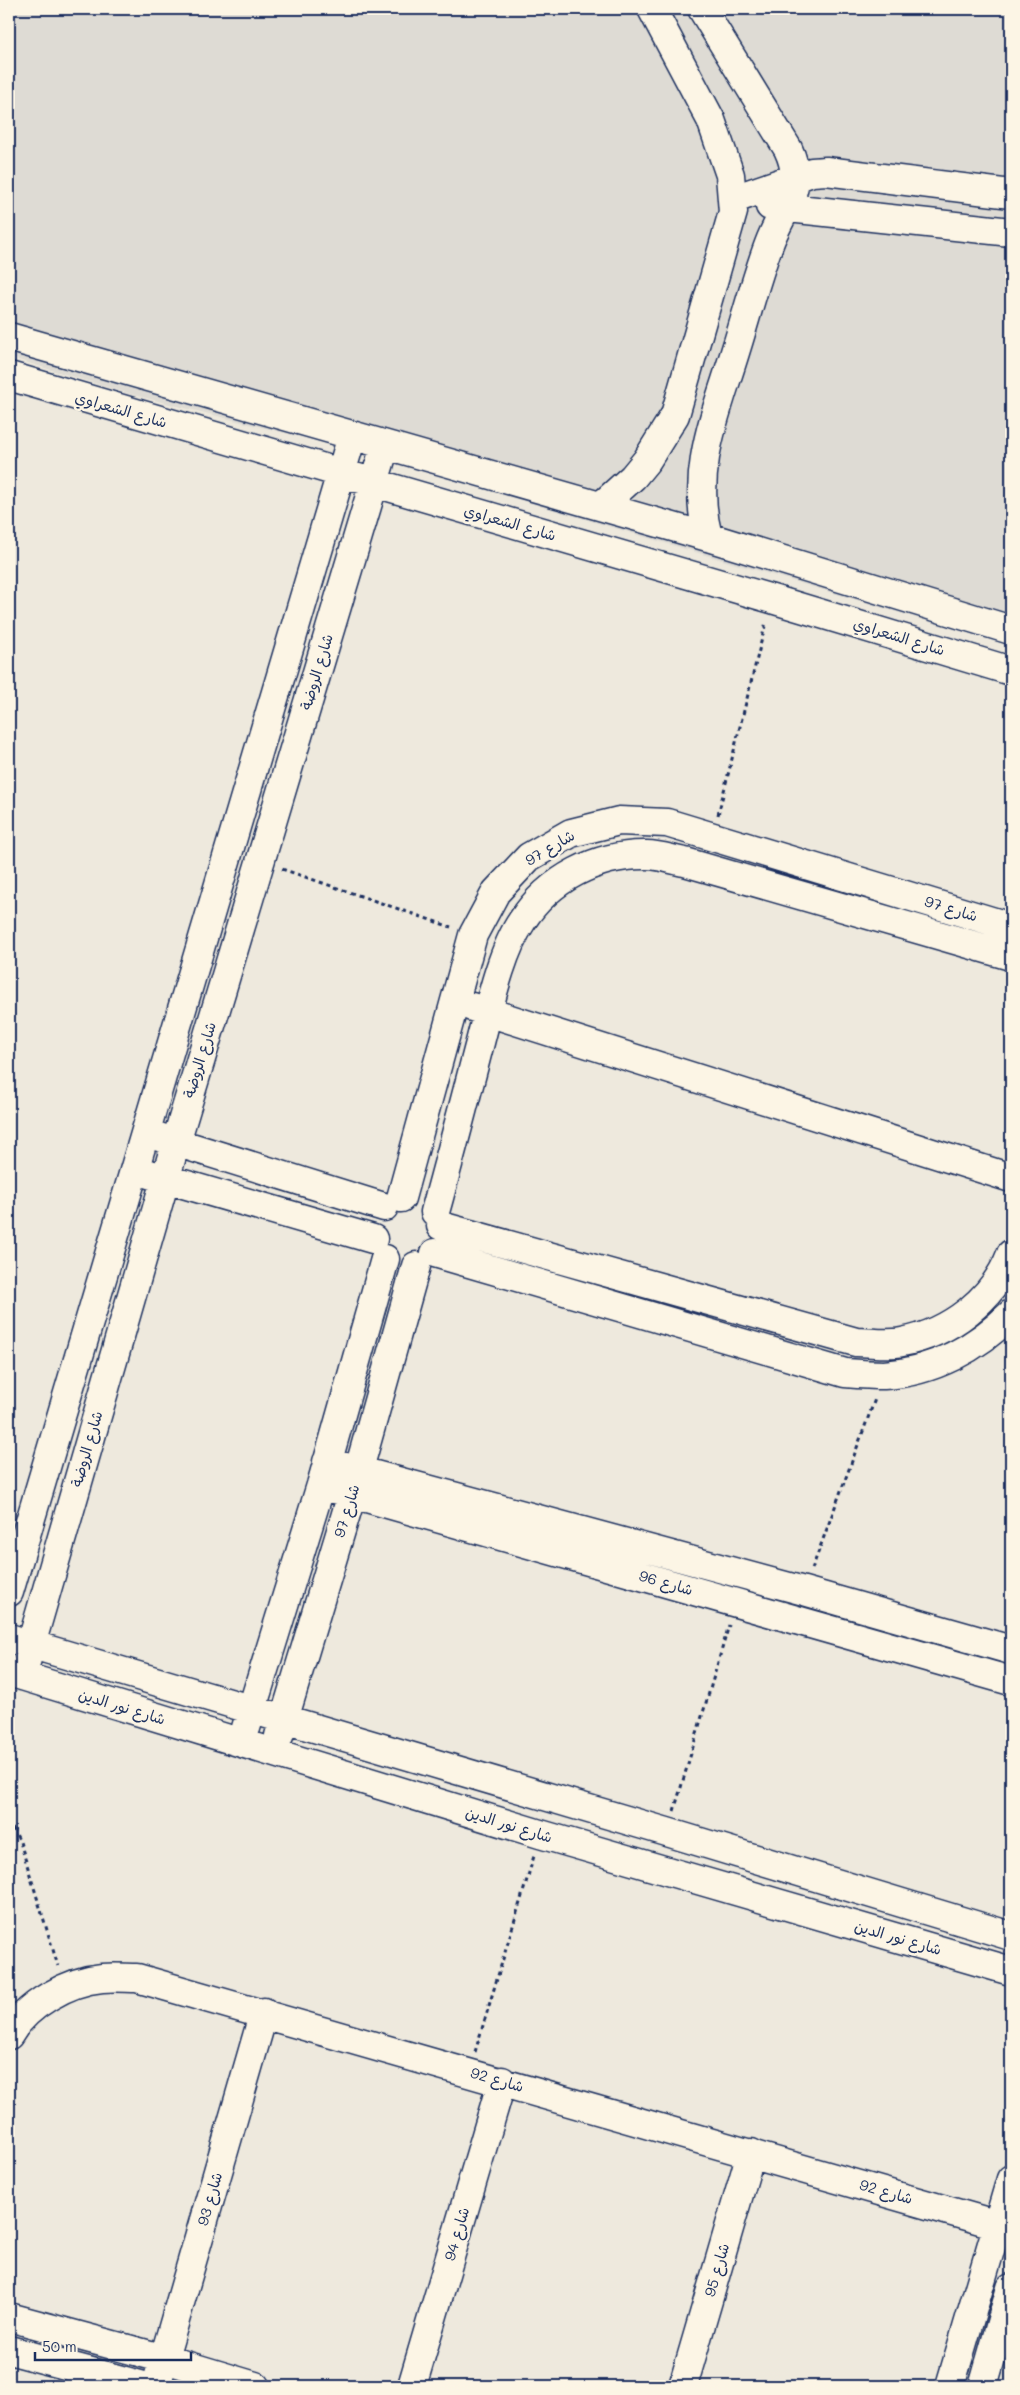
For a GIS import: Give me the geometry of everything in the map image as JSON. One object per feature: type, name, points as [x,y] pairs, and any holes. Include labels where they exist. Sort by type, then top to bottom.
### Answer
[{"type":"street","points":[[600,506],[633,477],[647,460],[674,415],[732,224],[734,202],[730,175],[711,120],[652,9]]},
{"type":"street","points":[[702,9],[788,148],[793,159],[796,178],[794,193],[769,242],[704,453],[701,499],[708,537]]},
{"type":"street","points":[[734,202],[812,172],[826,171],[1011,194]]},
{"type":"street","points":[[734,202],[787,206],[1011,232]]},
{"type":"street","points":[[9,337],[708,537],[1011,630]]},
{"type":"street","name":"شارع الشعراوي","points":[[9,376],[341,475],[772,599],[1011,671]]},
{"type":"street","points":[[9,1592],[352,436]]},
{"type":"street","name":"شارع الروضة","points":[[15,1674],[20,1641],[165,1179],[385,446]]},
{"type":"street","name":"شارع 97","points":[[393,1202],[473,935],[496,892],[529,857],[571,833],[618,821],[667,823],[1011,927]]},
{"type":"street","name":"شارع 97","points":[[438,1219],[488,1012],[506,956],[521,921],[545,893],[576,871],[611,858],[648,855],[685,862],[1011,956]]},
{"type":"street","points":[[454,1002],[1011,1178]]},
{"type":"street","points":[[144,1132],[393,1202],[420,1201],[438,1219],[856,1342],[902,1342],[944,1328],[981,1302],[1007,1264],[1011,1254]]},
{"type":"street","points":[[133,1170],[379,1249],[400,1267],[426,1260],[845,1373],[884,1375],[924,1368],[960,1354],[994,1332],[1011,1314]]},
{"type":"street","points":[[241,1745],[324,1474],[379,1249],[374,1221],[393,1202]]},
{"type":"street","points":[[426,1260],[441,1240],[438,1219]]},
{"type":"street","name":"شارع 97","points":[[273,1754],[426,1260]]},
{"type":"street","name":"شارع 96","points":[[324,1474],[736,1603],[1011,1681]]},
{"type":"street","name":"شارع 96","points":[[356,1483],[804,1591],[1011,1650]]},
{"type":"street","points":[[20,1641],[667,1832],[1011,1936]]},
{"type":"street","name":"شارع نور الدين","points":[[15,1674],[241,1745],[1011,1971]]},
{"type":"street","name":"شارع 92","points":[[9,2035],[36,2006],[65,1988],[101,1978],[137,1978],[264,2012],[998,2225]]},
{"type":"street","name":"شارع 93","points":[[156,2386],[264,2012]]},
{"type":"street","name":"شارع 94","points":[[412,2386],[502,2081]]},
{"type":"street","name":"شارع 95","points":[[683,2386],[751,2153]]},
{"type":"street","points":[[950,2386],[1011,2179]]},
{"type":"street","points":[[983,2386],[1011,2288]]},
{"type":"street","points":[[9,2317],[165,2359],[255,2386]]},
{"type":"street","points":[[9,2350],[144,2386]]},
{"type":"path","points":[[713,838],[772,599]]},
{"type":"path","points":[[260,862],[473,935]]},
{"type":"path","points":[[804,1591],[884,1375]]},
{"type":"path","points":[[667,1832],[736,1603]]},
{"type":"path","points":[[9,1821],[20,1842],[65,1988]]},
{"type":"path","points":[[469,2072],[540,1834]]},
{"type":"shaded area","points":[[9,9],[1011,9],[1011,646],[349,449],[126,393],[9,357]]}]
